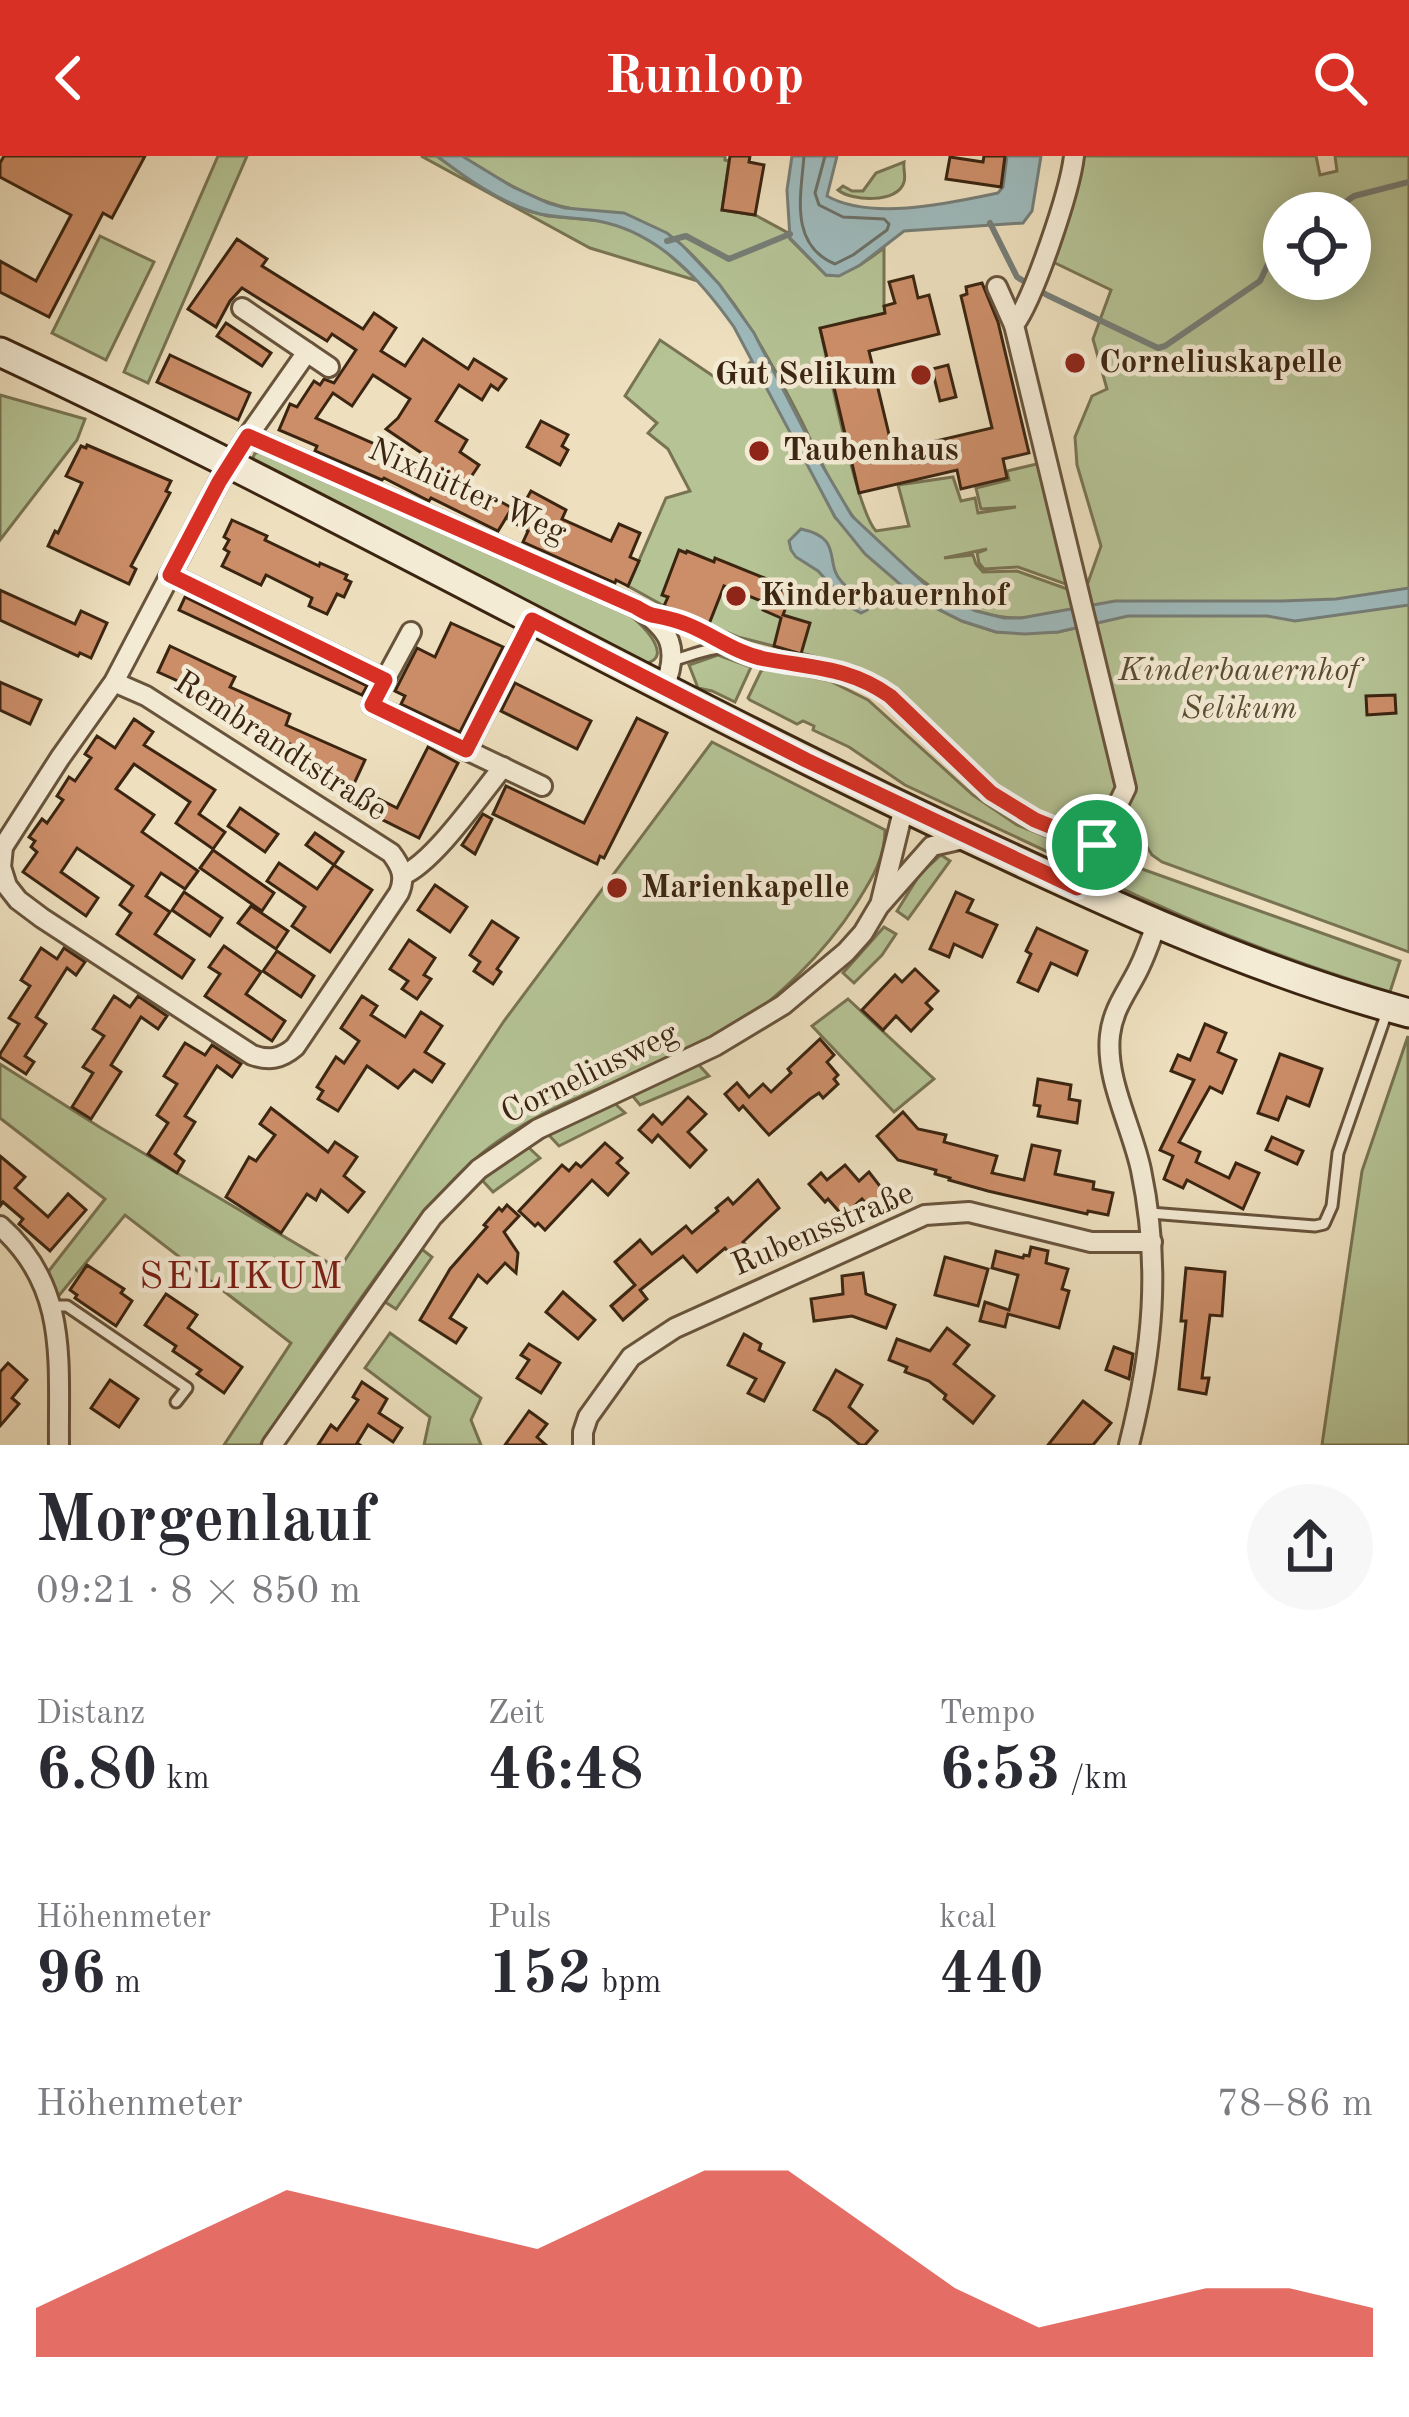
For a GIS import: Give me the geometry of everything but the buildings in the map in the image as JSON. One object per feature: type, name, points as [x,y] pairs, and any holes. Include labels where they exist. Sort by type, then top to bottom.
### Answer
[{"type":"main road","points":[[0,352],[969,838],[1156,925],[1399,1010]]},
{"type":"street","points":[[1014,325],[1034,283],[1074,156]]},
{"type":"street","points":[[997,287],[1014,325],[1126,788],[1077,888]]},
{"type":"street","points":[[242,308],[329,367]]},
{"type":"street","points":[[307,352],[230,464],[114,682],[3,847],[1,867],[7,886],[42,918],[252,1054],[276,1058],[295,1047],[399,893],[403,874],[414,870],[436,847],[503,767]]},
{"type":"street","name":"Nixhütter Weg","points":[[248,436],[654,619]]},
{"type":"street","points":[[170,575],[385,680]]},
{"type":"street","points":[[654,619],[664,630],[674,660],[664,688]]},
{"type":"street","points":[[466,750],[532,620]]},
{"type":"street","points":[[411,632],[372,705],[542,786]]},
{"type":"street","name":"Rembrandtstraße","points":[[114,682],[146,696],[391,853],[403,874]]},
{"type":"street","name":"Corneliusweg","points":[[879,905],[904,807]]},
{"type":"street","name":"Corneliusweg","points":[[272,1445],[432,1217],[478,1169],[538,1129],[715,1046],[783,1005],[846,952],[879,905],[932,846],[969,838]]},
{"type":"street","points":[[1129,1445],[1150,1345],[1152,1242],[1137,1150],[1109,1054],[1113,1016],[1156,925]]},
{"type":"street","name":"Rubensstraße","points":[[583,1445],[588,1417],[631,1358],[675,1328],[904,1222],[925,1215],[969,1212],[1090,1242],[1152,1242]]},
{"type":"street","points":[[0,1226],[30,1257],[44,1283],[59,1350],[58,1445]]},
{"type":"lane","name":"Nixhütter Weg","points":[[654,619],[668,618],[763,659],[812,665],[872,683],[991,793],[1035,820],[1097,845]]},
{"type":"lane","name":"Nixhütter Weg","points":[[674,660],[727,647]]},
{"type":"lane","points":[[1150,1213],[1324,1224],[1332,1206],[1338,1153],[1399,1010]]},
{"type":"lane","points":[[50,1306],[67,1306],[187,1388],[176,1402]]},
{"type":"green space","points":[[218,156],[247,156],[148,383],[124,372]]},
{"type":"green space","points":[[421,156],[437,156],[529,211],[629,229],[662,248],[698,281],[590,248]]},
{"type":"green space","name":"Kinderbauernhof Selikum","points":[[462,156],[725,156],[729,161],[722,210],[755,215],[790,234],[826,275],[850,270],[884,248],[887,318],[861,318],[820,329],[868,518],[876,531],[909,526],[898,485],[953,477],[961,501],[975,498],[978,513],[1016,507],[981,509],[976,488],[1009,480],[1007,471],[1041,463],[1071,586],[1018,567],[984,569],[977,553],[987,549],[944,558],[973,555],[983,572],[1017,571],[1085,591],[1101,546],[1077,465],[1075,437],[1092,396],[1107,389],[1093,339],[1111,290],[1051,261],[1080,156],[1316,156],[1320,175],[1337,171],[1335,156],[1409,156],[1409,952],[1162,862],[1142,839],[1133,839],[1134,846],[1127,851],[1031,810],[996,787],[884,681],[856,667],[738,637],[628,586],[666,498],[690,491],[668,449],[648,433],[657,423],[625,396],[660,340],[719,380],[726,373],[736,378],[753,359],[835,517],[916,598],[996,632],[1058,632],[1080,627],[1075,609],[1012,618],[985,613],[921,580],[846,507],[749,326],[699,262],[650,226],[566,208],[505,182]]},
{"type":"green space","points":[[904,162],[904,182],[893,194],[863,198],[838,190],[843,186],[863,191],[876,173]]},
{"type":"green space","points":[[100,236],[154,262],[106,360],[52,333]]},
{"type":"green space","points":[[0,395],[85,419],[77,440],[0,540]]},
{"type":"green space","points":[[263,452],[631,616],[655,643],[656,657],[639,664],[255,466],[255,453]]},
{"type":"green space","points":[[718,655],[751,667],[735,702],[698,688],[689,665]]},
{"type":"green space","points":[[766,668],[830,681],[868,700],[973,795],[1017,825],[1085,852],[1078,866],[905,785],[849,747],[813,730],[814,726],[803,721],[797,724],[750,700]]},
{"type":"green space","points":[[712,742],[885,830],[880,860],[856,904],[798,975],[744,1020],[695,1048],[532,1120],[474,1160],[442,1191],[396,1250],[260,1445],[224,1445],[291,1343],[125,1215],[57,1298],[48,1272],[105,1199],[0,1118],[0,1064],[339,1269],[504,1021]]},
{"type":"green space","points":[[1100,854],[1400,961],[1390,992],[1276,954],[1128,892],[1092,874]]},
{"type":"green space","points":[[941,855],[950,861],[908,919],[897,911],[920,874]]},
{"type":"green space","points":[[884,927],[896,934],[854,983],[843,973]]},
{"type":"green space","points":[[848,999],[934,1079],[894,1112],[812,1026]]},
{"type":"green space","points":[[1408,1036],[1409,1445],[1322,1445],[1362,1171]]},
{"type":"green space","points":[[698,1064],[709,1076],[640,1105],[631,1094]]},
{"type":"green space","points":[[612,1101],[625,1113],[559,1146],[546,1132]]},
{"type":"green space","points":[[526,1145],[540,1158],[493,1192],[481,1179]]},
{"type":"green space","points":[[419,1247],[432,1257],[396,1309],[382,1300]]},
{"type":"green space","points":[[390,1333],[481,1398],[471,1420],[481,1445],[424,1445],[430,1417],[365,1368]]},
{"type":"water","points":[[437,156],[462,156],[548,203],[624,213],[682,245],[719,284],[754,333],[852,516],[929,588],[976,611],[1021,618],[1115,601],[1336,599],[1409,588],[1409,605],[1295,621],[1267,616],[1128,616],[1058,632],[1025,634],[996,632],[962,621],[916,598],[865,554],[835,517],[734,327],[679,263],[627,230],[520,207]]},
{"type":"water","points":[[792,156],[837,156],[827,196],[888,209],[998,193],[1007,156],[1041,156],[1032,211],[1023,223],[904,231],[839,276],[826,275],[790,238],[787,190]]},
{"type":"water","points":[[801,529],[828,544],[836,574],[867,610],[861,613],[852,608],[818,571],[796,557],[789,541]]},
{"type":"waterway","points":[[1370,192],[1409,182]]},
{"type":"waterway","points":[[990,223],[1017,277],[1158,348],[1263,275]]},
{"type":"waterway","points":[[667,241],[686,236],[729,259],[790,234]]},
{"type":"place","name":"Corneliuskapelle","points":[[1075,363]]},
{"type":"place","name":"Gut Selikum","points":[[921,375]]},
{"type":"place","name":"Taubenhaus","points":[[759,451]]},
{"type":"place","name":"Kinderbauernhof","points":[[736,596]]},
{"type":"place","name":"Marienkapelle","points":[[617,888]]},
{"type":"district","name":"SELIKUM","points":[[242,1277]]},
{"type":"route","points":[[248,436],[654,619],[668,618],[763,659],[812,665],[872,683],[991,793],[1035,820],[1097,845],[1077,888],[806,760],[532,620],[466,750],[372,705],[385,680],[170,575],[248,436]]}]
